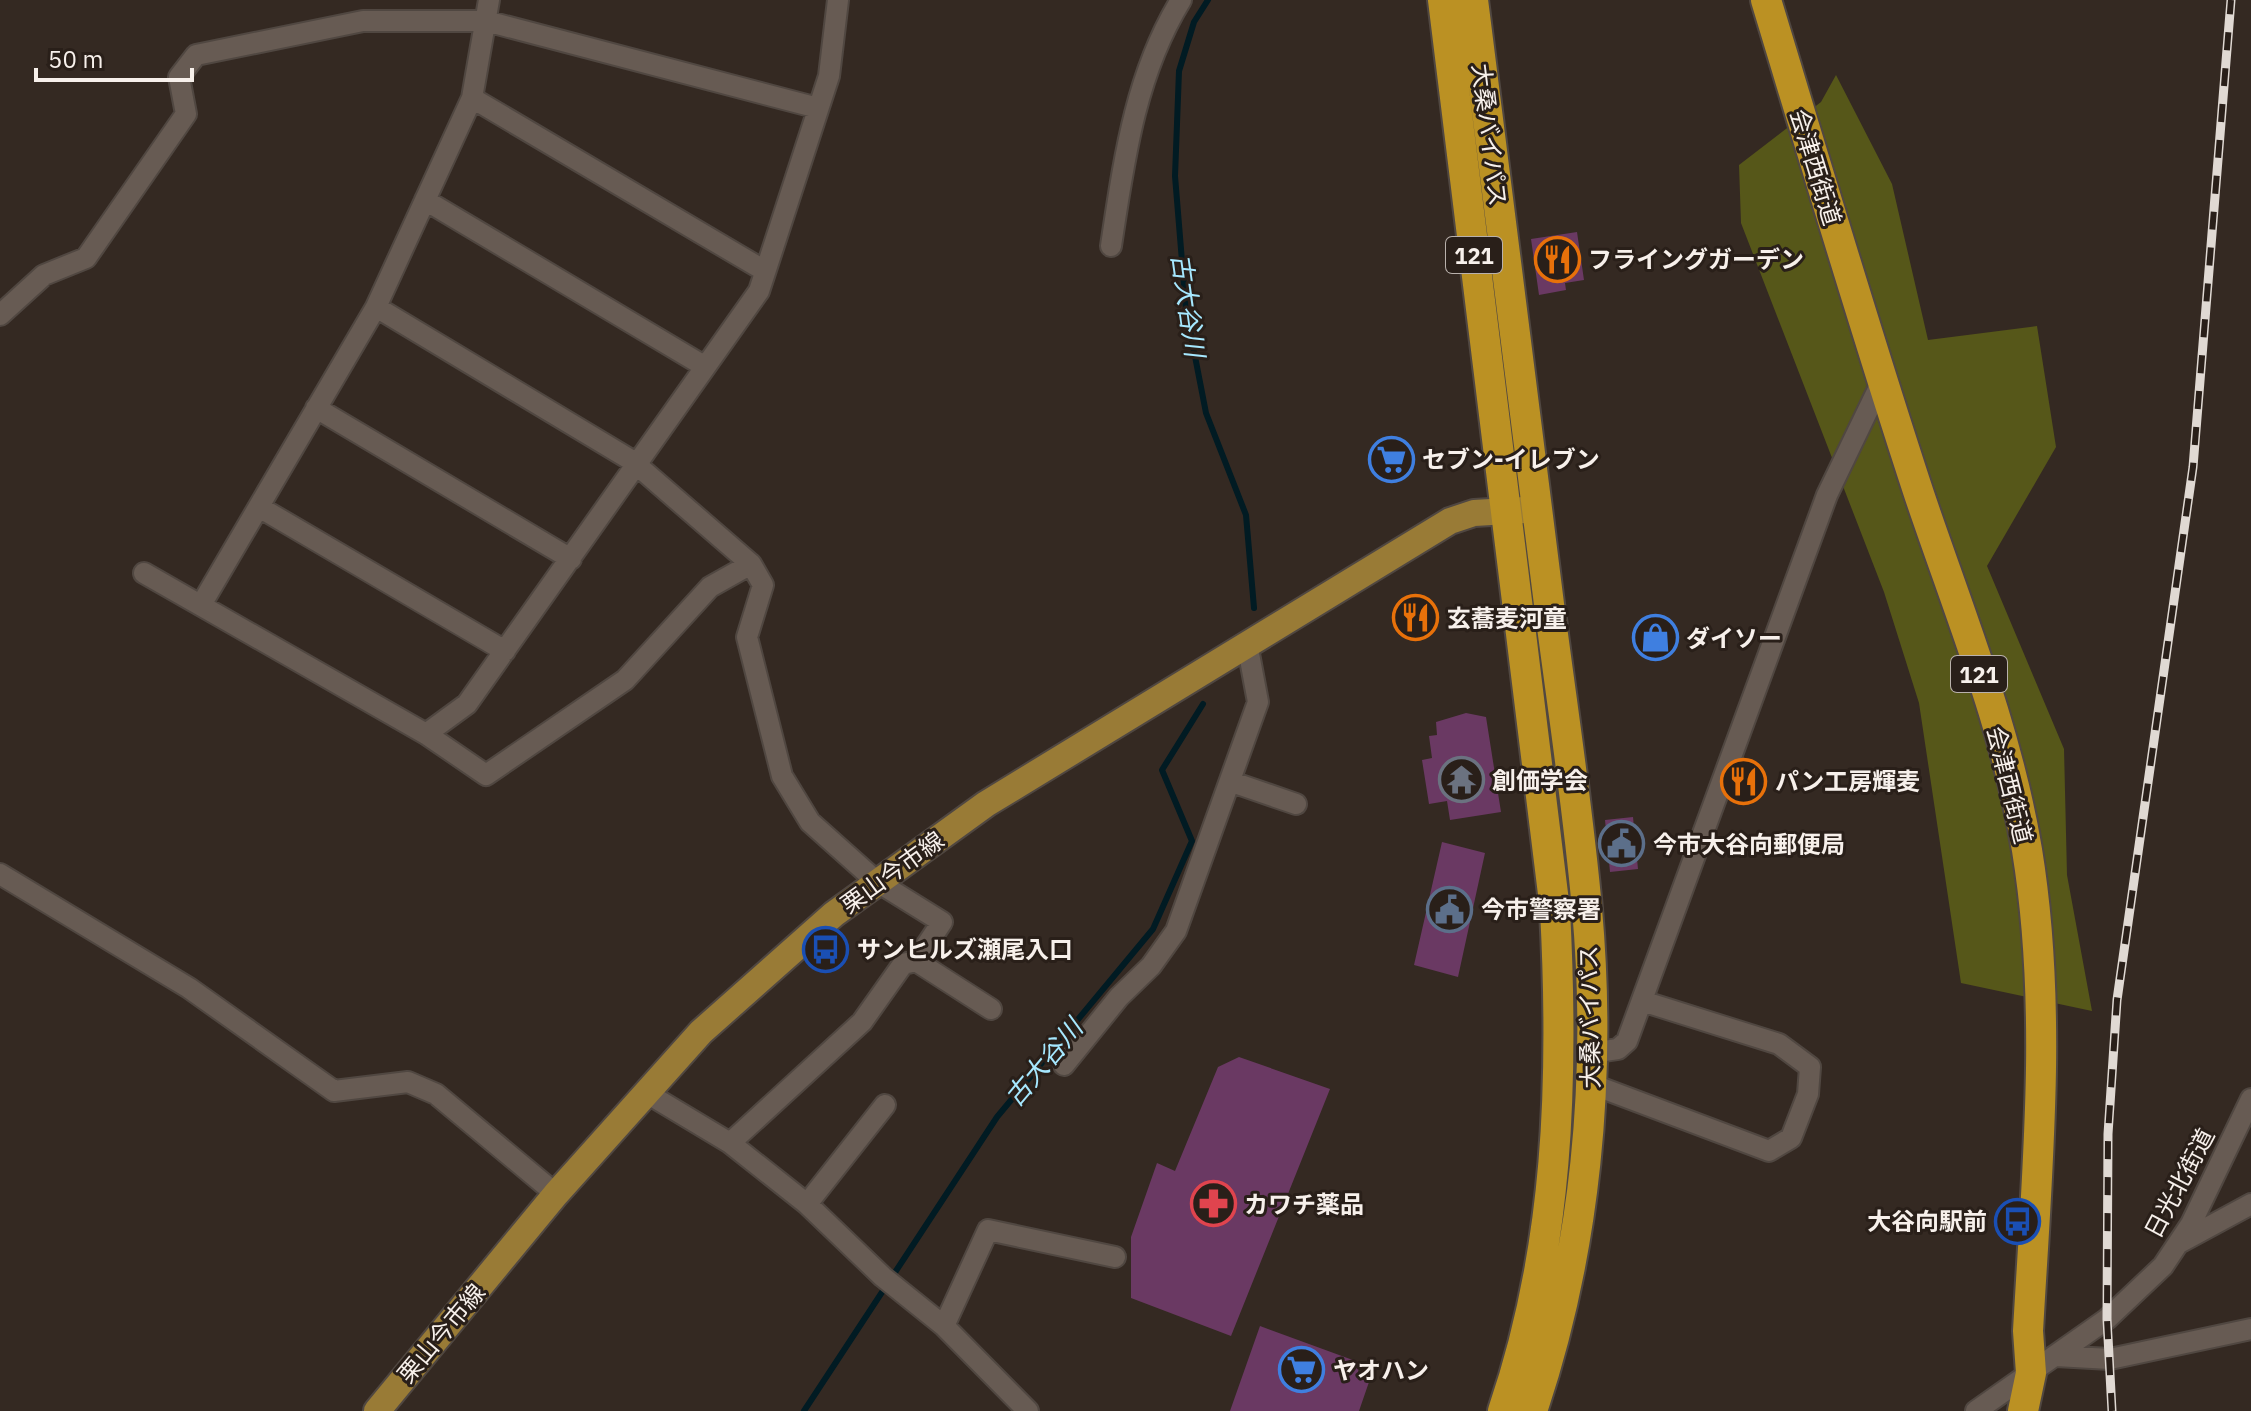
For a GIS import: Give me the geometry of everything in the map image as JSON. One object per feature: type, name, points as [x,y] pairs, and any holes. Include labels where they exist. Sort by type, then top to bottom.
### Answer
[{"type":"highway","name":"大桑バイパス","points":[[1443,0],[1503,511],[1555,910],[1558,961],[1560,1083],[1549,1223],[1538,1284],[1503,1411]]},
{"type":"highway","name":"大桑バイパス","points":[[1473,0],[1538,510],[1590,958],[1591,1084],[1576,1230],[1563,1296],[1532,1411]]},
{"type":"highway","name":"会津西街道","points":[[1766,0],[1882,381],[1994,718],[2015,789],[2027,850],[2037,922],[2042,1046],[2028,1331],[2031,1373],[2023,1411]]},
{"type":"highway","points":[[1558,961],[1590,958]]},
{"type":"main road","name":"栗山今市線","points":[[377,1411],[556,1194],[701,1032],[876,881],[986,804],[1450,521],[1474,513],[1538,510]]},
{"type":"street","points":[[201,605],[376,307],[472,98],[489,0]]},
{"type":"street","points":[[426,734],[467,704],[759,291],[829,76],[838,0]]},
{"type":"street","points":[[1111,246],[1128,128],[1161,32],[1181,0]]},
{"type":"street","points":[[0,315],[44,275],[86,258],[186,114],[179,77],[196,55],[363,21],[486,21],[818,108]]},
{"type":"street","points":[[472,98],[765,271]]},
{"type":"street","points":[[425,200],[704,366]]},
{"type":"street","points":[[376,307],[636,464],[751,564],[763,585],[747,637],[782,776],[810,822],[876,881],[942,922],[916,961],[903,964],[862,1022],[730,1143]]},
{"type":"street","points":[[1591,1053],[1618,1049],[1627,1041],[1827,495],[1882,381]]},
{"type":"street","points":[[316,408],[571,559]]},
{"type":"street","points":[[259,507],[505,651]]},
{"type":"street","points":[[144,573],[426,734],[486,775],[625,680],[710,587],[751,564]]},
{"type":"street","points":[[1064,1065],[1119,997],[1151,966],[1176,931],[1216,816],[1232,782],[1258,702],[1247,643]]},
{"type":"street","points":[[1232,782],[1296,804]]},
{"type":"street","points":[[0,874],[189,988],[334,1091],[408,1082],[436,1094],[556,1194]]},
{"type":"street","points":[[916,961],[991,1009]]},
{"type":"street","points":[[1591,1084],[1769,1151],[1791,1138],[1808,1094],[1810,1067],[1779,1044],[1642,1001]]},
{"type":"street","points":[[645,1092],[730,1143],[807,1204],[883,1277],[944,1326],[1028,1411]]},
{"type":"street","name":"日光北街道","points":[[1976,1411],[2056,1356],[2141,1289],[2180,1243],[2251,1099]]},
{"type":"street","points":[[807,1204],[885,1105]]},
{"type":"street","points":[[2180,1243],[2251,1204]]},
{"type":"street","points":[[944,1326],[988,1230],[1115,1257]]},
{"type":"street","points":[[2056,1356],[2110,1359],[2251,1329]]},
{"type":"shaded area","points":[[1836,75],[1892,184],[1928,340],[2037,326],[2056,447],[1987,566],[2064,749],[2067,875],[2092,1011],[1961,983],[1919,703],[1884,592],[1741,223],[1739,165],[1821,102]]},
{"type":"building","name":"フライングガーデン","points":[[1577,232],[1584,280],[1565,283],[1566,290],[1539,295],[1531,239]]},
{"type":"building","name":"創価学会","points":[[1466,713],[1486,717],[1501,812],[1450,820],[1447,801],[1429,804],[1422,760],[1432,758],[1429,736],[1437,735],[1436,722]]},
{"type":"building","name":"今市大谷向郵便局","points":[[1633,817],[1638,869],[1610,872],[1605,820]]},
{"type":"building","name":"今市警察署","points":[[1442,842],[1485,853],[1458,977],[1414,965]]},
{"type":"building","name":"カワチ薬品","points":[[1239,1057],[1330,1089],[1231,1336],[1131,1298],[1131,1237],[1157,1163],[1175,1171],[1218,1067]]},
{"type":"building","name":"ヤオハン","points":[[1260,1326],[1361,1363],[1356,1377],[1369,1382],[1359,1411],[1230,1411]]},
{"type":"waterway","name":"古大谷川","points":[[1208,0],[1194,22],[1179,71],[1175,176],[1186,310],[1206,413],[1246,515],[1254,608]]},
{"type":"waterway","name":"古大谷川","points":[[804,1411],[997,1117],[1153,929],[1192,841],[1162,770],[1203,704]]},
{"type":"railway","points":[[2112,1411],[2107,1319],[2108,1134],[2117,1000],[2193,467],[2231,0]]},
{"type":"place","name":"フライングガーデン","points":[[1557,259]]},
{"type":"place","name":"セブン-イレブン","points":[[1391,459]]},
{"type":"place","name":"玄蕎麦河童","points":[[1416,618]]},
{"type":"place","name":"ダイソー","points":[[1655,638]]},
{"type":"place","name":"創価学会","points":[[1461,780]]},
{"type":"place","name":"パン工房輝麦","points":[[1744,781]]},
{"type":"place","name":"今市大谷向郵便局","points":[[1622,844]]},
{"type":"place","name":"今市警察署","points":[[1450,909]]},
{"type":"place","name":"サンヒルズ瀬尾入口","points":[[826,949]]},
{"type":"place","name":"カワチ薬品","points":[[1213,1204]]},
{"type":"place","name":"大谷向駅前","points":[[2018,1221]]},
{"type":"place","name":"ヤオハン","points":[[1302,1370]]}]
